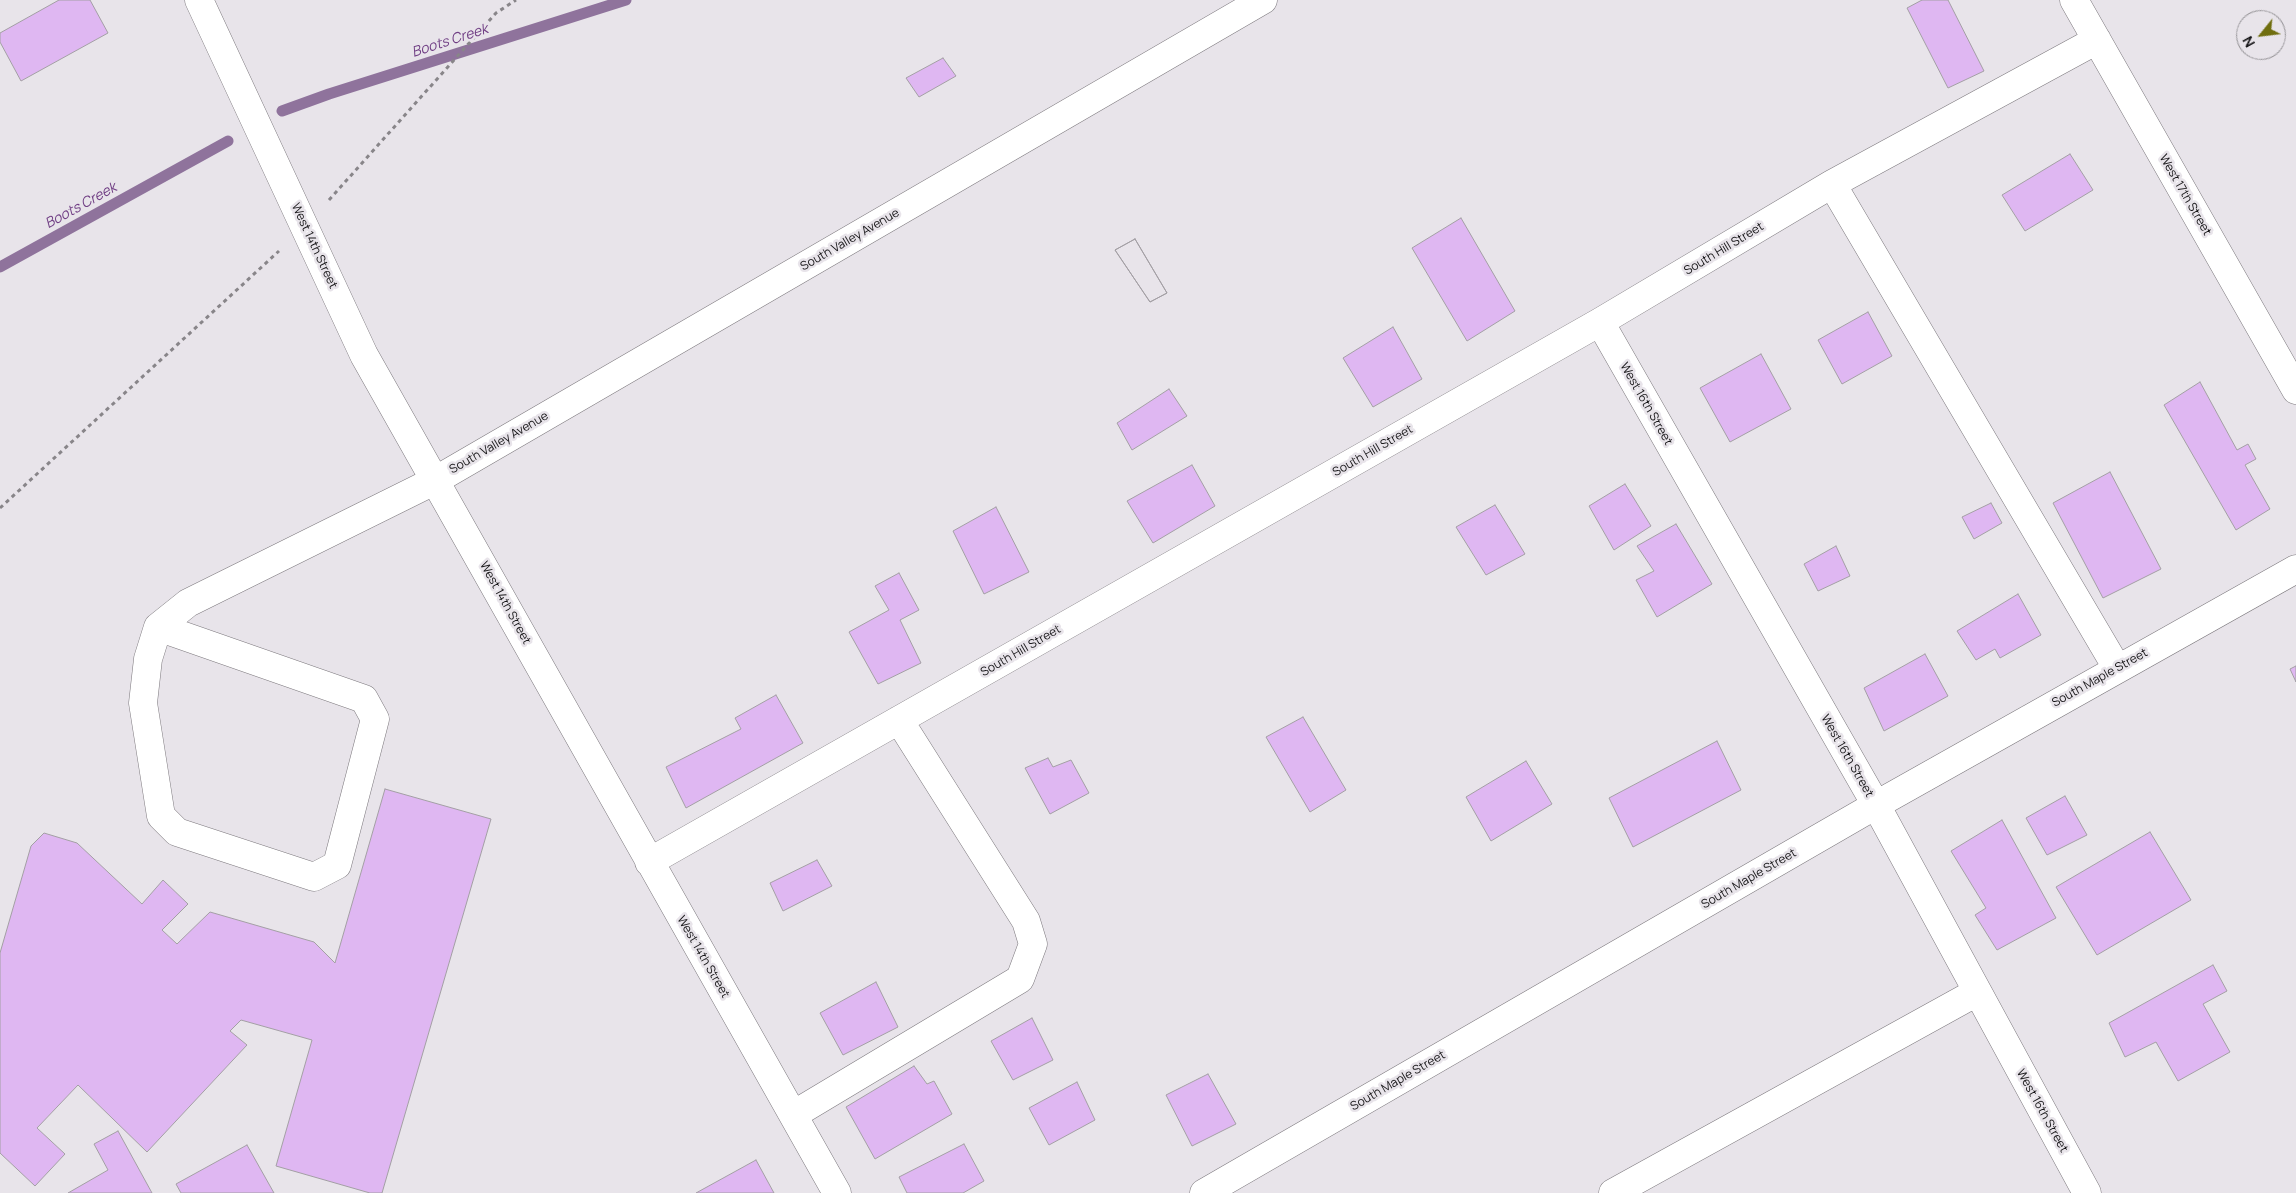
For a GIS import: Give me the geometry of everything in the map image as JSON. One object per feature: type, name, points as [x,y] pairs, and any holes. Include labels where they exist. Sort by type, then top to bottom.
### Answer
[{"type":"street","name":"West 14th Street","points":[[199,0],[364,355],[837,1193]]},
{"type":"street","name":"South Valley Avenue","points":[[158,628],[188,604],[436,480],[1263,0]]},
{"type":"street","name":"West 17th Street","points":[[2074,0],[2296,390]]},
{"type":"street","name":"South Hill Street","points":[[649,862],[1600,322],[1832,184],[2097,40]]},
{"type":"street","points":[[1832,184],[2118,668]]},
{"type":"street","name":"West 16th Street","points":[[1600,322],[1876,805],[2087,1193]]},
{"type":"street","name":"South Maple Street","points":[[1204,1193],[1876,805],[2296,569]]},
{"type":"street","points":[[158,628],[364,699],[375,719],[337,865],[314,877],[177,832],[161,816],[143,703],[148,659],[158,628]]},
{"type":"street","points":[[793,1115],[1020,979],[1033,944],[1026,920],[899,720]]},
{"type":"street","points":[[1613,1193],[1977,992]]},
{"type":"path","points":[[0,508],[305,228],[496,13],[516,0]]},
{"type":"building","points":[[59,0],[90,0],[108,33],[21,81],[0,42],[0,33]]},
{"type":"building","points":[[1922,0],[1948,0],[1984,71],[1948,88],[1907,8]]},
{"type":"building","points":[[943,58],[956,76],[919,97],[906,78]]},
{"type":"building","points":[[2070,154],[2093,190],[2025,231],[2002,195]]},
{"type":"building","points":[[1461,218],[1515,311],[1467,341],[1412,248]]},
{"type":"building","points":[[1135,239],[1167,293],[1150,302],[1115,250]]},
{"type":"building","points":[[1135,239],[1167,293],[1150,302],[1115,250]]},
{"type":"building","points":[[1868,312],[1892,356],[1842,384],[1818,340]]},
{"type":"building","points":[[1393,327],[1422,379],[1373,407],[1343,358]]},
{"type":"building","points":[[1761,354],[1791,409],[1730,442],[1700,388]]},
{"type":"building","points":[[2200,382],[2237,450],[2248,444],[2256,459],[2245,465],[2270,509],[2236,530],[2164,405]]},
{"type":"building","points":[[1169,389],[1187,416],[1132,450],[1117,423]]},
{"type":"building","points":[[1192,465],[1215,506],[1153,543],[1127,501]]},
{"type":"building","points":[[2110,472],[2161,569],[2103,598],[2053,503]]},
{"type":"building","points":[[1625,484],[1651,526],[1614,550],[1589,506]]},
{"type":"building","points":[[1991,503],[2002,523],[1974,539],[1962,517]]},
{"type":"building","points":[[1495,505],[1525,554],[1486,575],[1456,527]]},
{"type":"building","points":[[996,507],[1029,572],[984,594],[953,531]]},
{"type":"building","points":[[1676,524],[1712,584],[1657,617],[1636,580],[1654,571],[1637,546]]},
{"type":"building","points":[[1836,546],[1850,576],[1818,591],[1804,564]]},
{"type":"building","points":[[899,573],[919,610],[900,620],[921,663],[878,684],[849,632],[889,610],[875,586]]},
{"type":"building","points":[[2018,594],[2041,635],[2000,658],[1995,649],[1976,660],[1957,631]]},
{"type":"building","points":[[1925,654],[1948,696],[1884,731],[1864,688]]},
{"type":"building","points":[[2296,666],[2296,682],[2290,669]]},
{"type":"building","points":[[776,695],[803,743],[686,808],[666,767],[741,729],[735,718]]},
{"type":"building","points":[[1303,717],[1346,790],[1310,812],[1266,737]]},
{"type":"building","points":[[1717,741],[1741,790],[1633,847],[1609,798]]},
{"type":"building","points":[[1048,758],[1053,767],[1071,760],[1089,793],[1050,814],[1025,768]]},
{"type":"building","points":[[1526,761],[1552,804],[1491,841],[1466,797]]},
{"type":"building","points":[[385,789],[491,819],[382,1193],[370,1193],[276,1166],[312,1040],[241,1020],[230,1031],[247,1045],[147,1152],[78,1085],[37,1128],[65,1154],[35,1186],[0,1153],[0,953],[31,846],[44,833],[77,843],[142,904],[163,880],[188,904],[162,930],[177,944],[210,912],[314,942],[335,963]]},
{"type":"building","points":[[2065,796],[2087,835],[2047,855],[2026,818]]},
{"type":"building","points":[[2002,820],[2056,918],[1997,950],[1975,915],[1986,908],[1951,851]]},
{"type":"building","points":[[2150,832],[2191,900],[2097,955],[2056,887]]},
{"type":"building","points":[[817,860],[832,886],[783,911],[770,883]]},
{"type":"building","points":[[2213,965],[2227,991],[2203,1004],[2230,1052],[2178,1081],[2156,1042],[2125,1057],[2109,1023]]},
{"type":"building","points":[[876,982],[898,1027],[843,1055],[820,1013]]},
{"type":"building","points":[[1032,1018],[1053,1060],[1013,1080],[991,1041]]},
{"type":"building","points":[[914,1066],[927,1084],[934,1081],[952,1114],[875,1159],[846,1107]]},
{"type":"building","points":[[1208,1074],[1236,1124],[1192,1146],[1166,1095]]},
{"type":"building","points":[[1077,1082],[1095,1120],[1049,1145],[1029,1108]]},
{"type":"building","points":[[118,1131],[152,1193],[68,1193],[108,1170],[94,1144]]},
{"type":"building","points":[[964,1144],[984,1181],[963,1193],[907,1193],[899,1177]]},
{"type":"building","points":[[247,1145],[274,1193],[181,1193],[176,1184]]},
{"type":"building","points":[[756,1160],[774,1193],[696,1193]]},
{"type":"waterway","name":"Boots Creek","points":[[282,111],[329,94],[626,0]]},
{"type":"waterway","name":"Boots Creek","points":[[0,267],[228,141]]}]
